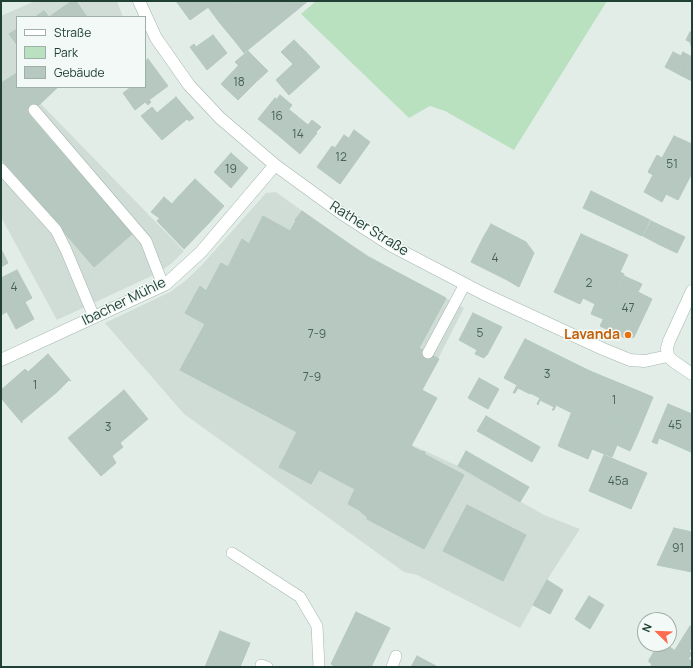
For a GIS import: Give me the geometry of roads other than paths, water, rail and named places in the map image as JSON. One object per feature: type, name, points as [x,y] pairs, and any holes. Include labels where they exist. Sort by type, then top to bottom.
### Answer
[{"type":"street","name":"Rather Straße","points":[[138,1],[145,16]]},
{"type":"street","name":"Rather Straße","points":[[146,17],[156,38],[189,85],[220,118],[275,165],[367,230],[392,246],[465,284],[575,336],[630,360],[645,361],[668,356]]},
{"type":"street","name":"Ibacher Mühle","points":[[1,360],[166,284],[201,252],[275,165]]},
{"type":"street","points":[[692,292],[667,348],[668,356],[692,374]]},
{"type":"lane","points":[[34,110],[146,241],[163,285]]},
{"type":"lane","points":[[1,169],[56,230],[94,317]]},
{"type":"lane","points":[[428,353],[465,284]]},
{"type":"lane","points":[[232,553],[300,597],[317,626],[319,667]]},
{"type":"place","name":"Lavanda","points":[[628,335]]}]
